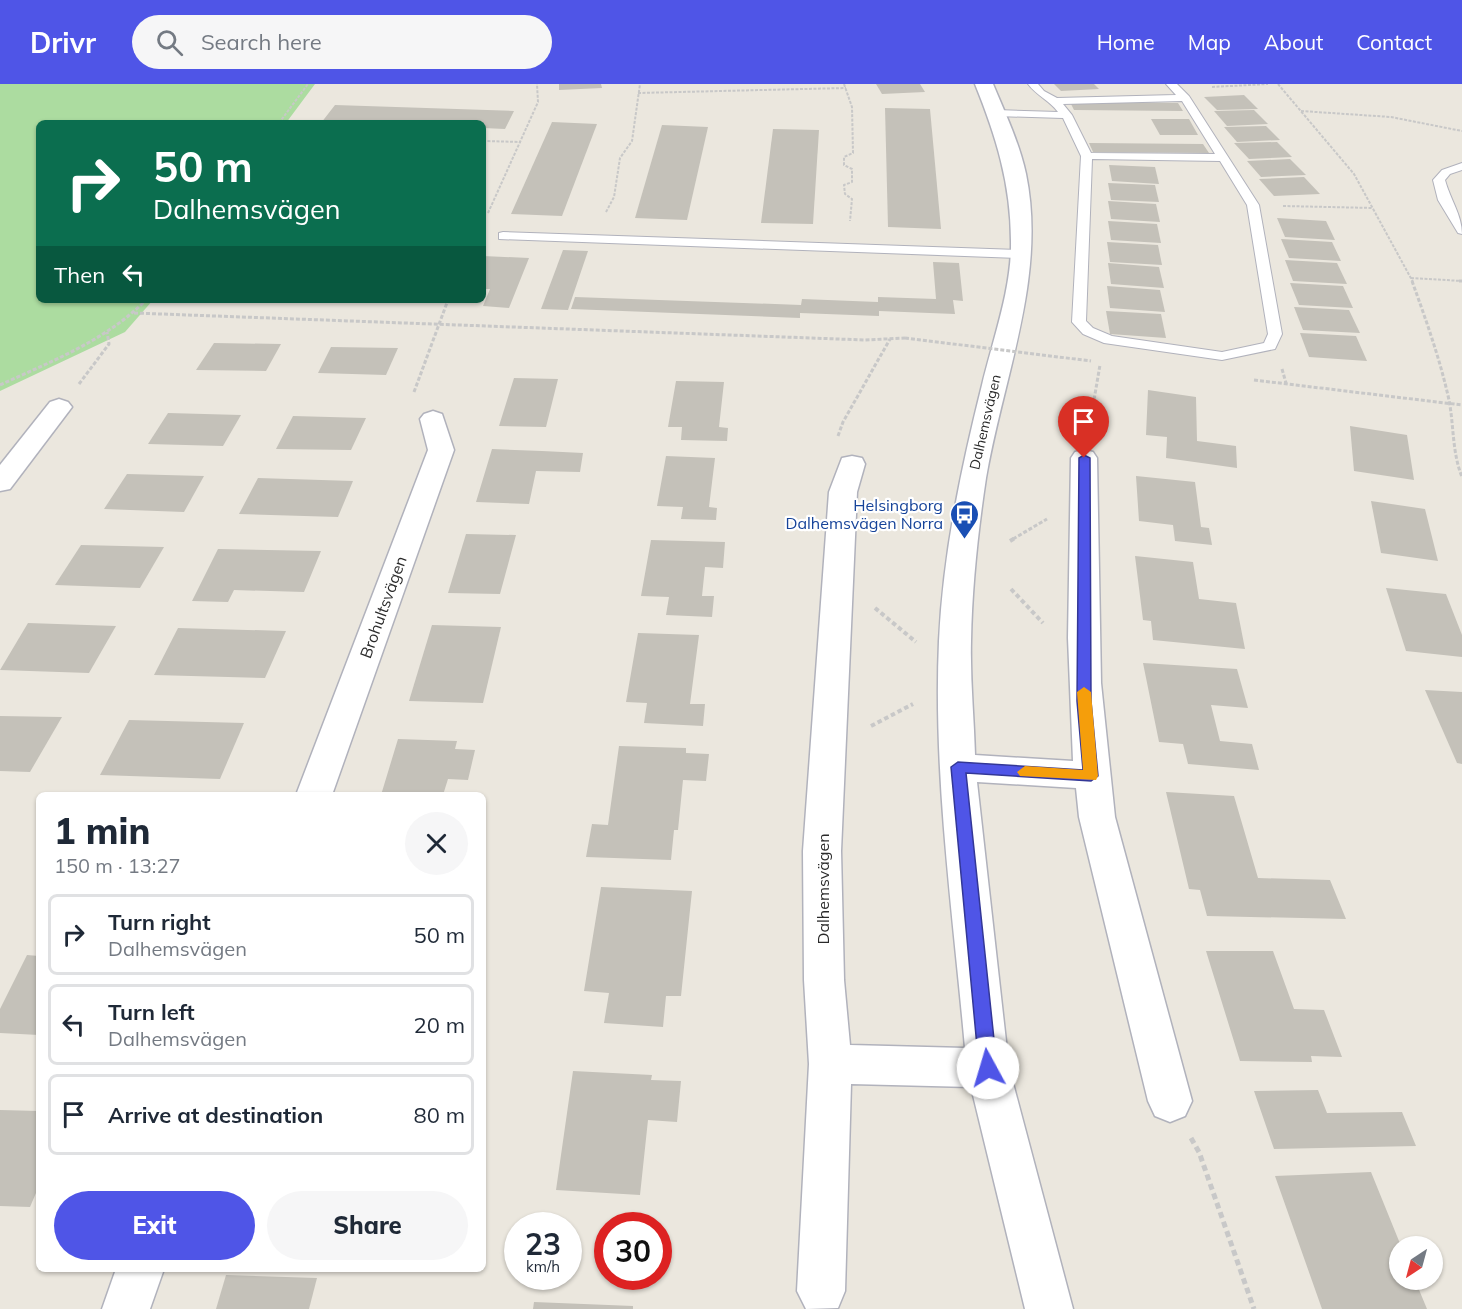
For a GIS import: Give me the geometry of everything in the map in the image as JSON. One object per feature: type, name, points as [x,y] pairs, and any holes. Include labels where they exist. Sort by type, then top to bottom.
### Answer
[{"type":"street","name":"Dalhemsvägen","points":[[984,84],[1016,174],[1021,254],[1018,279],[973,477],[964,540],[955,641],[958,767],[988,1068],[1049,1309]]},
{"type":"street","points":[[0,483],[59,407]]},
{"type":"street","name":"Brohultsvägen","points":[[315,792],[441,450],[433,419]]},
{"type":"street","points":[[1084,458],[1084,701],[1091,776],[1099,829],[1170,1101]]},
{"type":"street","name":"Dalhemsvägen","points":[[821,1291],[830,1064],[824,980],[822,851],[843,492],[852,464]]},
{"type":"street","points":[[958,767],[1091,776]]},
{"type":"street","points":[[830,1064],[988,1068]]},
{"type":"street","points":[[126,1309],[139,1272]]},
{"type":"lane","points":[[1033,84],[1040,93],[1055,101],[1067,115],[1087,156],[1079,322],[1088,331],[1109,340],[1222,356],[1270,346],[1275,334],[1253,205],[1185,98],[1173,86]]},
{"type":"lane","points":[[1055,101],[1185,98]]},
{"type":"lane","points":[[996,113],[1067,115]]},
{"type":"lane","points":[[1087,156],[1225,158]]},
{"type":"lane","points":[[1462,166],[1446,172],[1439,180],[1444,200],[1462,230]]},
{"type":"lane","points":[[503,236],[1021,254]]},
{"type":"path","points":[[281,120],[308,84]]},
{"type":"path","points":[[488,214],[538,102],[537,84]]},
{"type":"path","points":[[591,239],[614,197],[620,158],[632,141],[640,84]]},
{"type":"path","points":[[844,84],[852,107],[853,133],[853,153],[844,157],[844,165],[852,169],[852,182],[844,185],[845,194],[852,199],[848,248]]},
{"type":"path","points":[[1173,86],[1268,84]]},
{"type":"path","points":[[1278,84],[1354,174],[1411,278],[1435,346],[1449,402],[1456,462],[1462,477]]},
{"type":"path","points":[[638,93],[846,88]]},
{"type":"path","points":[[1300,111],[1391,117],[1462,131]]},
{"type":"path","points":[[486,141],[521,142]]},
{"type":"path","points":[[1253,205],[1373,208]]},
{"type":"path","points":[[1411,278],[1462,280]]},
{"type":"path","points":[[0,385],[107,332],[134,313],[143,303]]},
{"type":"path","points":[[433,419],[413,395],[436,326],[447,303]]},
{"type":"path","points":[[134,313],[436,326],[905,338],[1100,362],[1084,458]]},
{"type":"path","points":[[59,407],[109,344],[107,332]]},
{"type":"path","points":[[852,464],[837,452],[836,442],[843,422],[890,339]]},
{"type":"path","points":[[1251,379],[1462,405]]},
{"type":"path","points":[[1170,1101],[1199,1152],[1254,1309]]},
{"type":"green space","points":[[0,84],[315,84],[288,120],[36,120],[36,303],[150,303],[125,332],[0,391]]},
{"type":"building","points":[[559,84],[601,84],[602,88],[559,90]]},
{"type":"building","points":[[876,84],[920,84],[925,92],[882,94]]},
{"type":"building","points":[[1054,84],[1094,84],[1099,89],[1061,91]]},
{"type":"building","points":[[1244,95],[1258,109],[1217,110],[1204,97]]},
{"type":"building","points":[[1070,102],[1178,103],[1183,111],[1074,110]]},
{"type":"building","points":[[335,105],[514,111],[505,129],[486,128],[486,120],[323,120]]},
{"type":"building","points":[[885,108],[930,109],[941,229],[888,227]]},
{"type":"building","points":[[1254,110],[1268,124],[1227,126],[1214,111]]},
{"type":"building","points":[[1151,119],[1189,119],[1198,135],[1160,135]]},
{"type":"building","points":[[552,122],[597,124],[562,216],[511,214]]},
{"type":"building","points":[[662,125],[708,127],[687,220],[635,218]]},
{"type":"building","points":[[1266,126],[1280,140],[1237,142],[1224,127]]},
{"type":"building","points":[[773,129],[819,130],[813,224],[761,223]]},
{"type":"building","points":[[1277,142],[1292,157],[1249,159],[1234,143]]},
{"type":"building","points":[[1089,143],[1203,144],[1209,153],[1093,152]]},
{"type":"building","points":[[1290,159],[1306,175],[1261,177],[1247,161]]},
{"type":"building","points":[[1109,165],[1155,167],[1159,184],[1112,181]]},
{"type":"building","points":[[1304,177],[1320,194],[1274,196],[1259,179]]},
{"type":"building","points":[[1108,183],[1155,185],[1159,202],[1111,200]]},
{"type":"building","points":[[1108,201],[1156,204],[1160,222],[1111,219]]},
{"type":"building","points":[[1277,218],[1326,221],[1335,240],[1285,237]]},
{"type":"building","points":[[1108,221],[1157,224],[1161,243],[1111,240]]},
{"type":"building","points":[[1281,239],[1332,242],[1341,261],[1289,258]]},
{"type":"building","points":[[1107,242],[1158,245],[1162,265],[1110,262]]},
{"type":"building","points":[[563,250],[588,251],[568,310],[541,309]]},
{"type":"building","points":[[486,256],[529,258],[509,308],[483,306],[490,289],[486,289]]},
{"type":"building","points":[[1285,260],[1337,263],[1347,284],[1293,281]]},
{"type":"building","points":[[933,262],[959,263],[963,301],[953,300],[955,314],[879,311],[879,316],[800,313],[800,318],[571,309],[575,297],[801,305],[802,299],[878,302],[878,297],[936,299]]},
{"type":"building","points":[[1108,263],[1159,267],[1164,288],[1111,284]]},
{"type":"building","points":[[1290,283],[1343,286],[1353,308],[1299,305]]},
{"type":"building","points":[[1107,286],[1160,290],[1165,312],[1110,308]]},
{"type":"building","points":[[1294,307],[1349,310],[1360,333],[1303,330]]},
{"type":"building","points":[[1106,311],[1161,314],[1166,338],[1110,334]]},
{"type":"building","points":[[1300,333],[1356,336],[1367,361],[1309,357]]},
{"type":"building","points":[[214,343],[281,344],[266,371],[196,370]]},
{"type":"building","points":[[331,347],[398,348],[386,375],[318,373]]},
{"type":"building","points":[[514,378],[558,379],[546,427],[499,426]]},
{"type":"building","points":[[676,381],[724,382],[719,427],[728,428],[727,441],[681,440],[682,427],[668,427]]},
{"type":"building","points":[[1148,390],[1196,397],[1197,441],[1236,446],[1237,468],[1166,458],[1167,437],[1146,435]]},
{"type":"building","points":[[168,413],[241,415],[223,446],[148,444]]},
{"type":"building","points":[[293,416],[366,418],[351,450],[276,449]]},
{"type":"building","points":[[1350,426],[1407,435],[1414,480],[1354,471]]},
{"type":"building","points":[[492,449],[583,453],[580,472],[536,471],[529,504],[476,502]]},
{"type":"building","points":[[666,456],[715,458],[709,507],[717,508],[716,520],[681,519],[683,507],[657,506]]},
{"type":"building","points":[[127,474],[204,476],[184,512],[104,509]]},
{"type":"building","points":[[1136,476],[1195,482],[1201,527],[1209,528],[1212,545],[1175,541],[1173,525],[1139,521]]},
{"type":"building","points":[[258,478],[353,481],[338,517],[239,514]]},
{"type":"building","points":[[1371,501],[1425,509],[1438,561],[1381,553]]},
{"type":"building","points":[[466,534],[516,535],[500,594],[448,593]]},
{"type":"building","points":[[651,540],[725,542],[723,568],[705,567],[702,596],[714,596],[712,617],[666,615],[669,597],[641,596]]},
{"type":"building","points":[[81,545],[164,547],[140,588],[55,585]]},
{"type":"building","points":[[218,549],[321,551],[304,592],[234,590],[228,602],[192,601]]},
{"type":"building","points":[[1135,556],[1193,562],[1199,599],[1236,603],[1245,649],[1153,640],[1151,621],[1143,620]]},
{"type":"building","points":[[1386,588],[1446,594],[1462,635],[1462,657],[1406,651]]},
{"type":"building","points":[[28,623],[116,626],[89,673],[0,670]]},
{"type":"building","points":[[432,625],[501,627],[483,703],[409,701]]},
{"type":"building","points":[[178,628],[286,631],[265,678],[154,675]]},
{"type":"building","points":[[638,633],[699,635],[690,704],[705,704],[703,726],[644,723],[647,703],[626,702]]},
{"type":"building","points":[[1143,663],[1237,669],[1248,708],[1211,705],[1220,741],[1252,744],[1259,770],[1188,764],[1183,744],[1159,742]]},
{"type":"building","points":[[1425,690],[1462,692],[1462,764],[1457,763]]},
{"type":"building","points":[[0,716],[62,717],[30,772],[0,771]]},
{"type":"building","points":[[129,720],[244,723],[220,779],[100,775]]},
{"type":"building","points":[[398,739],[457,741],[455,749],[475,750],[468,780],[448,779],[444,792],[382,792]]},
{"type":"building","points":[[619,746],[686,748],[686,753],[709,754],[706,781],[683,780],[678,830],[674,830],[671,860],[586,857],[592,824],[608,825]]},
{"type":"building","points":[[1166,792],[1234,796],[1258,878],[1330,880],[1346,919],[1207,916],[1200,890],[1189,889]]},
{"type":"building","points":[[601,887],[692,891],[681,996],[666,996],[663,1027],[604,1023],[609,993],[584,991]]},
{"type":"building","points":[[1206,951],[1273,951],[1294,1009],[1324,1010],[1342,1057],[1311,1056],[1312,1062],[1240,1061]]},
{"type":"building","points":[[27,955],[36,956],[36,1035],[0,1033],[0,1009]]},
{"type":"building","points":[[573,1071],[652,1075],[651,1080],[681,1081],[677,1122],[648,1120],[640,1195],[556,1190]]},
{"type":"building","points":[[1318,1090],[1327,1113],[1402,1112],[1416,1146],[1274,1149],[1254,1091]]},
{"type":"building","points":[[0,1110],[36,1111],[36,1193],[30,1207],[0,1206]]},
{"type":"building","points":[[1371,1172],[1397,1236],[1389,1236],[1389,1290],[1419,1290],[1427,1309],[1322,1309],[1275,1176]]},
{"type":"building","points":[[226,1275],[317,1278],[309,1309],[216,1309]]},
{"type":"building","points":[[534,1302],[633,1306],[633,1309],[533,1309]]},
{"type":"slow traffic","points":[[1025,772],[1091,776],[1084,692]]},
{"type":"place","name":"Helsingborg Dalhemsvägen Norra","points":[[964,540]]},
{"type":"route","points":[[988,1068],[958,767],[1091,776],[1084,701],[1084,458]]}]
